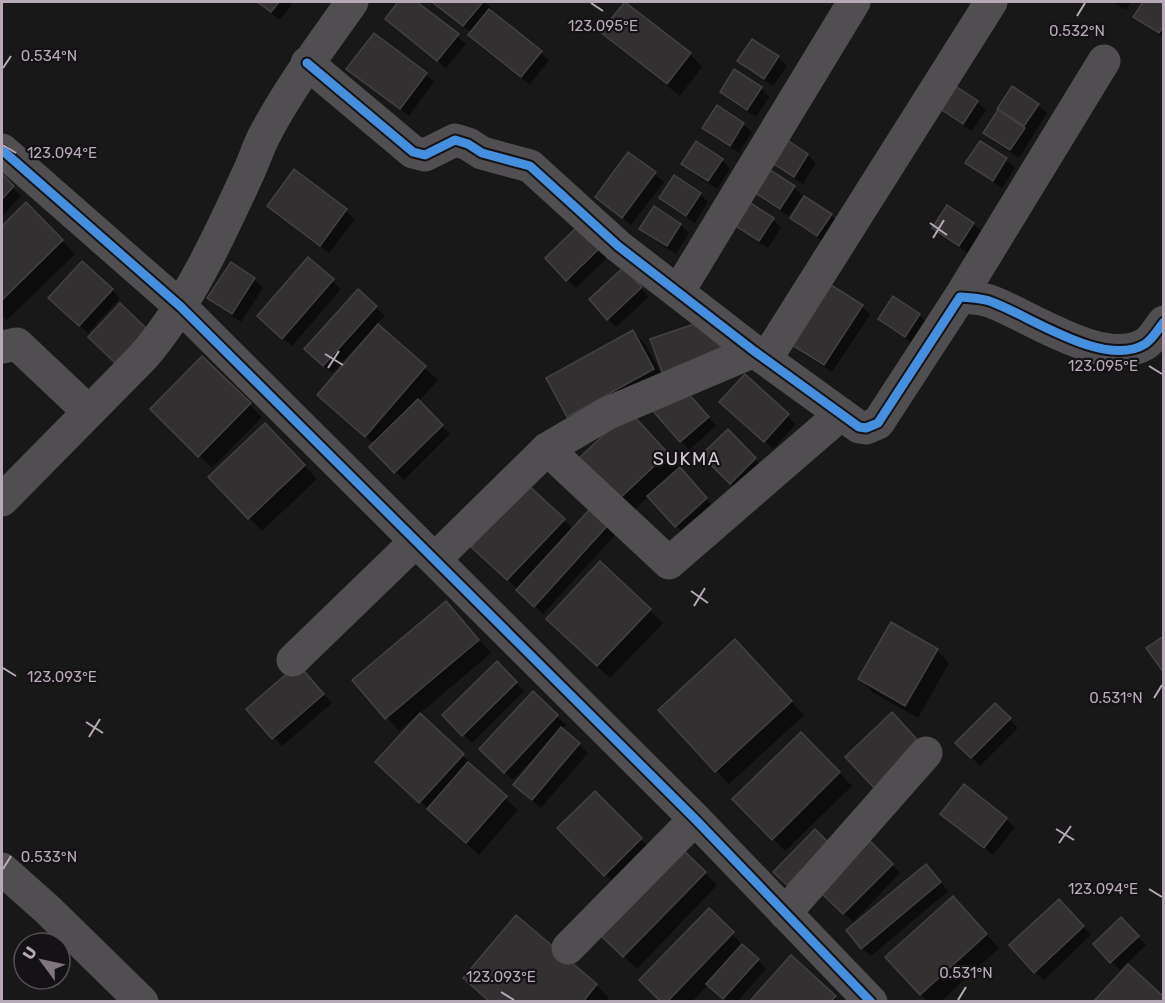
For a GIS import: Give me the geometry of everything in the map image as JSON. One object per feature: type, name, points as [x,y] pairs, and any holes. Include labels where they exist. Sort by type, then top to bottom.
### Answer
[{"type":"street","points":[[2,500],[164,333],[181,307],[246,178],[263,139],[307,63],[352,2]]},
{"type":"street","points":[[678,292],[854,2]]},
{"type":"street","points":[[293,660],[547,449],[608,413],[760,355],[991,2]]},
{"type":"street","points":[[307,63],[413,152],[425,155],[455,140],[468,144],[482,153],[530,166],[618,246],[760,355],[859,427],[866,428],[878,423],[960,297],[1104,61]]},
{"type":"street","points":[[2,150],[181,307],[695,819],[871,1002]]},
{"type":"street","points":[[960,297],[991,301],[1087,346],[1133,349],[1146,343],[1164,322]]},
{"type":"street","points":[[2,347],[17,344],[88,411]]},
{"type":"street","points":[[547,449],[669,562],[841,414]]},
{"type":"street","points":[[785,913],[926,753]]},
{"type":"street","points":[[568,948],[695,819]]},
{"type":"street","points":[[2,869],[48,910],[142,1002]]},
{"type":"building","points":[[257,2],[279,2],[271,12]]},
{"type":"building","points":[[398,2],[417,2],[459,34],[437,61],[385,19]]},
{"type":"building","points":[[432,2],[483,2],[463,26]]},
{"type":"building","points":[[625,2],[691,53],[667,84],[600,32]]},
{"type":"building","points":[[1143,2],[1164,2],[1164,25],[1159,33],[1133,17]]},
{"type":"building","points":[[489,9],[542,51],[521,77],[468,35]]},
{"type":"building","points":[[374,33],[427,73],[400,109],[346,69]]},
{"type":"building","points":[[752,39],[779,56],[764,79],[737,61]]},
{"type":"building","points":[[734,69],[762,87],[747,110],[720,92]]},
{"type":"building","points":[[951,83],[978,101],[963,124],[936,106]]},
{"type":"building","points":[[1012,86],[1039,104],[1024,126],[997,109]]},
{"type":"building","points":[[717,105],[744,123],[730,146],[702,128]]},
{"type":"building","points":[[998,110],[1025,128],[1010,150],[983,133]]},
{"type":"building","points":[[781,136],[808,154],[794,177],[766,159]]},
{"type":"building","points":[[696,141],[723,159],[708,181],[681,164]]},
{"type":"building","points":[[980,141],[1007,158],[993,181],[965,163]]},
{"type":"building","points":[[628,152],[656,172],[622,218],[595,197]]},
{"type":"building","points":[[767,168],[795,186],[780,209],[752,191]]},
{"type":"building","points":[[294,169],[347,209],[320,246],[267,206]]},
{"type":"building","points":[[2,174],[14,186],[2,199]]},
{"type":"building","points":[[674,175],[701,193],[686,216],[659,198]]},
{"type":"building","points":[[804,196],[832,214],[817,236],[790,218]]},
{"type":"building","points":[[746,200],[774,218],[759,241],[731,223]]},
{"type":"building","points":[[26,202],[63,240],[2,300],[2,226]]},
{"type":"building","points":[[947,205],[974,223],[959,246],[932,228]]},
{"type":"building","points":[[654,206],[681,224],[667,246],[639,229]]},
{"type":"building","points":[[583,221],[605,243],[566,281],[545,258]]},
{"type":"building","points":[[308,257],[334,279],[282,339],[257,316]]},
{"type":"building","points":[[82,261],[113,289],[79,326],[48,298]]},
{"type":"building","points":[[231,262],[255,278],[232,314],[207,298]]},
{"type":"building","points":[[623,268],[642,287],[607,320],[589,299]]},
{"type":"building","points":[[831,285],[863,305],[824,365],[792,345]]},
{"type":"building","points":[[358,289],[377,306],[323,366],[304,349]]},
{"type":"building","points":[[893,296],[920,314],[905,337],[878,319]]},
{"type":"building","points":[[120,303],[147,329],[115,363],[88,337]]},
{"type":"building","points":[[378,324],[426,366],[365,437],[317,395]]},
{"type":"building","points":[[694,324],[730,355],[665,380],[650,339]]},
{"type":"building","points":[[633,330],[654,369],[567,417],[546,378]]},
{"type":"building","points":[[202,356],[251,403],[198,457],[150,409]]},
{"type":"building","points":[[745,374],[789,414],[764,442],[719,402]]},
{"type":"building","points":[[681,385],[709,417],[680,442],[652,410]]},
{"type":"building","points":[[418,399],[443,425],[394,473],[369,447]]},
{"type":"building","points":[[629,411],[668,453],[617,501],[578,459]]},
{"type":"building","points":[[265,423],[305,465],[248,519],[208,477]]},
{"type":"building","points":[[728,429],[756,458],[730,484],[701,455]]},
{"type":"building","points":[[680,467],[707,498],[675,527],[647,496]]},
{"type":"building","points":[[528,485],[565,519],[507,580],[471,547]]},
{"type":"building","points":[[590,509],[608,525],[534,607],[516,590]]},
{"type":"building","points":[[600,561],[651,609],[597,666],[546,619]]},
{"type":"building","points":[[446,601],[479,640],[385,719],[352,680]]},
{"type":"building","points":[[891,622],[938,649],[905,706],[858,679]]},
{"type":"building","points":[[1164,636],[1164,673],[1146,648]]},
{"type":"building","points":[[735,639],[792,701],[715,772],[658,710]]},
{"type":"building","points":[[497,661],[517,682],[462,736],[442,715]]},
{"type":"building","points":[[298,664],[324,694],[272,739],[246,709]]},
{"type":"building","points":[[533,691],[558,715],[504,773],[479,749]]},
{"type":"building","points":[[995,703],[1011,718],[971,758],[955,743]]},
{"type":"building","points":[[892,712],[923,746],[876,790],[845,757]]},
{"type":"building","points":[[420,713],[464,754],[419,803],[375,762]]},
{"type":"building","points":[[561,727],[580,743],[532,800],[513,785]]},
{"type":"building","points":[[801,732],[840,772],[772,840],[732,799]]},
{"type":"building","points":[[468,762],[507,796],[466,843],[427,809]]},
{"type":"building","points":[[964,784],[1007,818],[984,848],[940,814]]},
{"type":"building","points":[[595,791],[642,838],[604,876],[557,828]]},
{"type":"building","points":[[815,829],[828,842],[787,885],[773,872]]},
{"type":"building","points":[[870,841],[893,864],[843,914],[820,892]]},
{"type":"building","points":[[680,847],[706,872],[623,957],[597,932]]},
{"type":"building","points":[[926,864],[941,882],[861,949],[846,930]]},
{"type":"building","points":[[953,896],[987,934],[920,995],[885,957]]},
{"type":"building","points":[[1059,899],[1084,926],[1034,973],[1009,945]]},
{"type":"building","points":[[709,908],[734,932],[667,1002],[661,1002],[639,980]]},
{"type":"building","points":[[516,915],[597,984],[583,1002],[490,1002],[463,978]]},
{"type":"building","points":[[1121,917],[1139,936],[1110,963],[1093,944]]},
{"type":"building","points":[[742,944],[759,959],[723,999],[706,984]]},
{"type":"building","points":[[791,955],[836,996],[830,1002],[749,1002]]},
{"type":"building","points":[[1128,964],[1164,997],[1164,1002],[1093,1002]]},
{"type":"cycle path","points":[[307,63],[413,152],[425,155],[455,140],[468,144],[482,153],[530,166],[618,246],[754,351],[859,427],[866,428],[878,423],[960,297],[988,301],[1068,338],[1110,350],[1128,350],[1145,344],[1164,322]]},
{"type":"cycle path","points":[[2,150],[181,307],[695,819],[871,1002]]},
{"type":"district","name":"SUKMA","points":[[687,459]]}]
